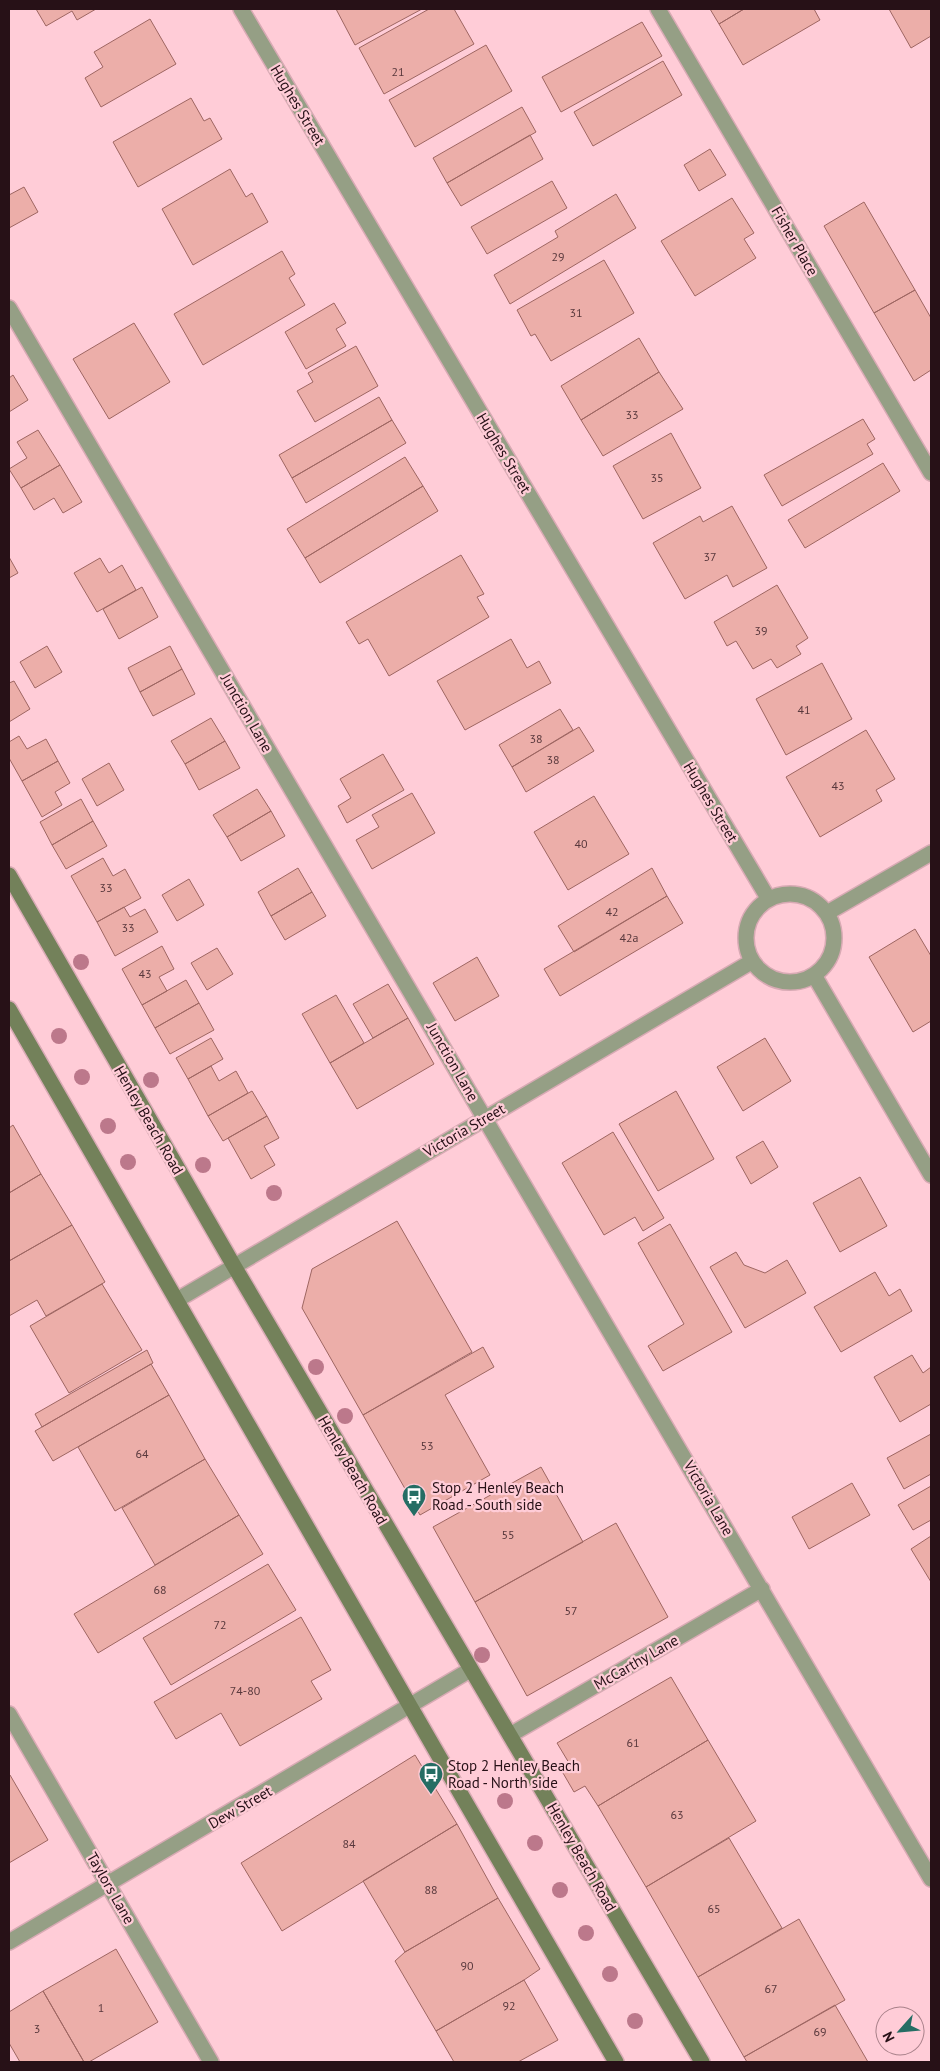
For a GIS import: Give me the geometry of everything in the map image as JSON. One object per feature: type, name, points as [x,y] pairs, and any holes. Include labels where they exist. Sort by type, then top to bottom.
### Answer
[{"type":"main road","name":"Henley Beach Road","points":[[9,875],[234,1266],[702,2062]]},
{"type":"main road","points":[[9,1009],[408,1705],[616,2062]]},
{"type":"street","name":"Hughes Street","points":[[241,9],[768,898]]},
{"type":"street","name":"Fisher Place","points":[[658,9],[931,473]]},
{"type":"street","name":"Junction Lane","points":[[9,308],[485,1118]]},
{"type":"street","points":[[828,913],[931,853]]},
{"type":"street","points":[[788,892],[809,897],[828,913],[834,933],[831,956],[814,975],[799,982],[770,978],[751,962],[745,945],[749,916],[768,898],[788,892]]},
{"type":"street","name":"Victoria Street","points":[[177,1300],[751,962]]},
{"type":"street","points":[[814,975],[931,1175]]},
{"type":"street","name":"Victoria Lane","points":[[485,1118],[931,1879]]},
{"type":"street","name":"McCarthy Lane","points":[[510,1735],[762,1589]]},
{"type":"street","name":"Dew Street","points":[[9,1942],[270,1790],[408,1705],[470,1670]]},
{"type":"street","name":"Taylors Lane","points":[[9,1714],[212,2062]]},
{"type":"building","points":[[36,9],[96,9],[77,20],[72,11],[46,26]]},
{"type":"building","points":[[336,9],[422,9],[355,45]]},
{"type":"building","points":[[429,9],[454,9],[474,44],[384,94],[359,48]]},
{"type":"building","points":[[710,9],[744,9],[719,24]]},
{"type":"building","points":[[744,9],[814,9],[820,20],[743,65],[719,24]]},
{"type":"building","points":[[889,9],[931,9],[931,36],[911,48]]},
{"type":"building","points":[[150,19],[176,64],[101,107],[85,78],[103,67],[94,52]]},
{"type":"building","points":[[642,22],[662,56],[561,112],[542,77]]},
{"type":"building","points":[[486,45],[512,91],[415,147],[389,100]]},
{"type":"building","points":[[663,61],[682,95],[593,146],[574,112]]},
{"type":"building","points":[[191,98],[204,121],[210,118],[222,139],[138,187],[113,142]]},
{"type":"building","points":[[522,107],[536,132],[447,183],[433,158]]},
{"type":"building","points":[[530,135],[543,159],[461,206],[447,183]]},
{"type":"building","points":[[710,149],[726,175],[699,191],[684,165]]},
{"type":"building","points":[[230,169],[246,197],[252,193],[268,222],[193,265],[162,209]]},
{"type":"building","points":[[552,181],[567,208],[487,254],[471,227]]},
{"type":"building","points":[[24,187],[38,212],[9,228],[9,195]]},
{"type":"building","points":[[616,194],[636,228],[510,304],[494,275],[558,237],[555,231]]},
{"type":"building","points":[[732,198],[754,233],[744,239],[756,258],[695,296],[661,241]]},
{"type":"building","points":[[864,202],[915,290],[874,313],[824,226]]},
{"type":"building","points":[[282,251],[295,274],[289,278],[305,305],[203,365],[174,314]]},
{"type":"building","points":[[604,260],[634,313],[551,361],[535,334],[531,336],[517,310]]},
{"type":"building","points":[[915,290],[931,318],[931,370],[914,381],[874,313]]},
{"type":"building","points":[[334,303],[346,323],[336,329],[346,346],[306,369],[285,332]]},
{"type":"building","points":[[134,323],[170,382],[109,419],[73,359]]},
{"type":"building","points":[[639,338],[659,372],[581,420],[561,386]]},
{"type":"building","points":[[356,346],[378,386],[315,422],[297,391],[313,382],[308,373]]},
{"type":"building","points":[[659,372],[683,409],[603,456],[581,420]]},
{"type":"building","points":[[13,375],[28,400],[9,412],[9,378]]},
{"type":"building","points":[[379,397],[392,420],[292,478],[279,455]]},
{"type":"building","points":[[863,419],[875,439],[867,444],[873,454],[782,506],[764,475]]},
{"type":"building","points":[[392,420],[406,443],[306,503],[292,478]]},
{"type":"building","points":[[38,430],[60,465],[21,488],[9,469],[27,458],[17,442]]},
{"type":"building","points":[[671,433],[701,488],[643,519],[613,466]]},
{"type":"building","points":[[405,457],[423,486],[305,558],[287,529]]},
{"type":"building","points":[[883,463],[900,491],[805,548],[788,520]]},
{"type":"building","points":[[60,465],[82,502],[63,513],[54,498],[34,510],[21,488]]},
{"type":"building","points":[[423,486],[438,511],[320,583],[305,558]]},
{"type":"building","points":[[732,506],[767,568],[733,587],[727,575],[685,599],[653,543],[700,516],[703,522]]},
{"type":"building","points":[[461,555],[484,594],[477,597],[489,617],[389,676],[368,639],[359,644],[346,622]]},
{"type":"building","points":[[9,557],[18,573],[9,578]]},
{"type":"building","points":[[100,558],[109,573],[122,565],[136,590],[97,612],[74,573]]},
{"type":"building","points":[[777,585],[808,638],[796,646],[801,654],[777,668],[771,659],[753,669],[736,641],[727,646],[714,622]]},
{"type":"building","points":[[142,587],[158,617],[119,639],[103,609]]},
{"type":"building","points":[[511,639],[527,668],[539,661],[551,683],[465,730],[437,681]]},
{"type":"building","points":[[47,646],[62,672],[35,688],[20,662]]},
{"type":"building","points":[[170,646],[182,669],[140,692],[128,668]]},
{"type":"building","points":[[822,663],[852,719],[786,755],[756,699]]},
{"type":"building","points":[[182,669],[195,694],[153,716],[140,692]]},
{"type":"building","points":[[14,681],[30,709],[9,722],[9,683]]},
{"type":"building","points":[[560,709],[573,730],[512,767],[499,745]]},
{"type":"building","points":[[211,718],[225,741],[185,764],[171,741]]},
{"type":"building","points":[[579,727],[594,751],[526,792],[512,767]]},
{"type":"building","points":[[866,730],[895,779],[876,790],[882,801],[820,837],[786,777]]},
{"type":"building","points":[[19,736],[27,749],[46,739],[58,761],[22,781],[9,758],[9,742]]},
{"type":"building","points":[[225,741],[240,768],[199,790],[185,764]]},
{"type":"building","points":[[383,754],[404,790],[347,823],[338,806],[351,798],[340,779]]},
{"type":"building","points":[[58,761],[70,783],[55,792],[62,805],[42,817],[22,781]]},
{"type":"building","points":[[109,763],[124,790],[97,806],[82,779]]},
{"type":"building","points":[[257,789],[271,811],[227,837],[213,815]]},
{"type":"building","points":[[412,793],[435,833],[372,869],[356,840],[379,827],[372,815]]},
{"type":"building","points":[[594,796],[629,854],[568,890],[534,832]]},
{"type":"building","points":[[81,799],[93,821],[52,845],[40,822]]},
{"type":"building","points":[[271,811],[285,836],[241,861],[227,837]]},
{"type":"building","points":[[93,821],[107,846],[66,869],[52,845]]},
{"type":"building","points":[[103,858],[113,876],[125,869],[141,898],[97,922],[71,876]]},
{"type":"building","points":[[298,868],[312,892],[271,916],[258,892]]},
{"type":"building","points":[[652,868],[667,896],[574,952],[558,926]]},
{"type":"building","points":[[189,879],[204,905],[177,921],[162,895]]},
{"type":"building","points":[[312,892],[326,916],[285,940],[271,916]]},
{"type":"building","points":[[667,896],[683,923],[560,996],[544,969]]},
{"type":"building","points":[[124,907],[130,917],[145,909],[158,932],[115,956],[97,922]]},
{"type":"building","points":[[915,929],[931,956],[931,1021],[913,1032],[869,957]]},
{"type":"building","points":[[162,946],[174,969],[159,977],[167,991],[142,1005],[122,969]]},
{"type":"building","points":[[217,948],[233,974],[207,990],[191,963]]},
{"type":"building","points":[[477,957],[499,996],[455,1021],[433,983]]},
{"type":"building","points":[[186,980],[199,1003],[155,1028],[142,1005]]},
{"type":"building","points":[[388,984],[408,1018],[373,1038],[353,1004]]},
{"type":"building","points":[[336,995],[364,1043],[330,1063],[302,1014]]},
{"type":"building","points":[[199,1003],[214,1030],[170,1054],[155,1028]]},
{"type":"building","points":[[408,1018],[434,1064],[357,1109],[330,1063]]},
{"type":"building","points":[[211,1038],[223,1059],[188,1079],[176,1058]]},
{"type":"building","points":[[765,1038],[791,1081],[743,1111],[717,1067]]},
{"type":"building","points":[[211,1066],[219,1081],[236,1071],[248,1093],[208,1116],[188,1079]]},
{"type":"building","points":[[252,1091],[267,1116],[223,1141],[208,1116]]},
{"type":"building","points":[[676,1091],[714,1159],[658,1191],[619,1124]]},
{"type":"building","points":[[267,1116],[279,1138],[264,1146],[275,1165],[251,1179],[228,1138]]},
{"type":"building","points":[[13,1125],[41,1174],[9,1193],[9,1128]]},
{"type":"building","points":[[613,1132],[664,1218],[643,1231],[635,1217],[604,1235],[562,1163]]},
{"type":"building","points":[[763,1141],[778,1167],[751,1184],[736,1157]]},
{"type":"building","points":[[41,1174],[72,1225],[9,1261],[9,1193]]},
{"type":"building","points":[[860,1177],[887,1226],[840,1252],[813,1203]]},
{"type":"building","points":[[397,1221],[472,1352],[363,1415],[302,1308],[312,1269]]},
{"type":"building","points":[[670,1224],[732,1332],[663,1371],[648,1346],[684,1324],[638,1243]]},
{"type":"building","points":[[72,1225],[105,1282],[46,1316],[37,1300],[9,1316],[9,1261]]},
{"type":"building","points":[[736,1252],[744,1265],[765,1273],[787,1260],[806,1293],[745,1328],[710,1267]]},
{"type":"building","points":[[875,1272],[889,1296],[900,1289],[912,1311],[841,1352],[814,1307]]},
{"type":"building","points":[[102,1284],[142,1350],[69,1393],[30,1326]]},
{"type":"building","points":[[483,1347],[494,1367],[445,1395],[490,1475],[420,1515],[363,1415]]},
{"type":"building","points":[[147,1350],[153,1363],[42,1427],[35,1414]]},
{"type":"building","points":[[912,1355],[923,1373],[931,1367],[931,1404],[900,1422],[874,1377]]},
{"type":"building","points":[[151,1364],[169,1395],[53,1461],[35,1431]]},
{"type":"building","points":[[169,1395],[205,1459],[115,1511],[78,1447]]},
{"type":"building","points":[[931,1434],[931,1474],[904,1489],[887,1458]]},
{"type":"building","points":[[205,1459],[239,1515],[155,1565],[122,1508]]},
{"type":"building","points":[[541,1467],[583,1542],[475,1602],[433,1527]]},
{"type":"building","points":[[852,1483],[870,1515],[809,1549],[792,1517]]},
{"type":"building","points":[[931,1486],[931,1520],[913,1530],[898,1505]]},
{"type":"building","points":[[239,1515],[263,1554],[98,1653],[74,1614]]},
{"type":"building","points":[[616,1523],[668,1617],[527,1696],[475,1602]]},
{"type":"building","points":[[931,1536],[931,1582],[911,1549]]},
{"type":"building","points":[[268,1564],[296,1610],[171,1685],[143,1638]]},
{"type":"building","points":[[301,1617],[331,1670],[311,1681],[322,1699],[240,1746],[221,1713],[176,1739],[154,1702]]},
{"type":"building","points":[[671,1677],[708,1740],[598,1806],[585,1786],[574,1792],[563,1773],[572,1768],[557,1743]]},
{"type":"building","points":[[708,1740],[756,1821],[646,1887],[598,1806]]},
{"type":"building","points":[[415,1755],[457,1824],[282,1931],[241,1863]]},
{"type":"building","points":[[9,1776],[48,1840],[9,1863]]},
{"type":"building","points":[[457,1824],[498,1898],[405,1952],[363,1881]]},
{"type":"building","points":[[729,1838],[782,1928],[698,1977],[646,1887]]},
{"type":"building","points":[[498,1898],[540,1969],[436,2031],[395,1961],[405,1952]]},
{"type":"building","points":[[799,1919],[845,2000],[744,2057],[698,1977]]},
{"type":"building","points":[[116,1949],[158,2022],[89,2062],[84,2062],[43,1991]]},
{"type":"building","points":[[524,1980],[558,2040],[518,2062],[454,2062],[436,2031]]},
{"type":"building","points":[[43,1991],[84,2062],[20,2062],[9,2043],[9,2012]]},
{"type":"building","points":[[835,2005],[868,2062],[747,2062],[744,2057]]},
{"type":"place","name":"Stop 2 Henley Beach Road - South side","points":[[414,1517]]},
{"type":"place","name":"Stop 2 Henley Beach Road - North side","points":[[431,1795]]}]
